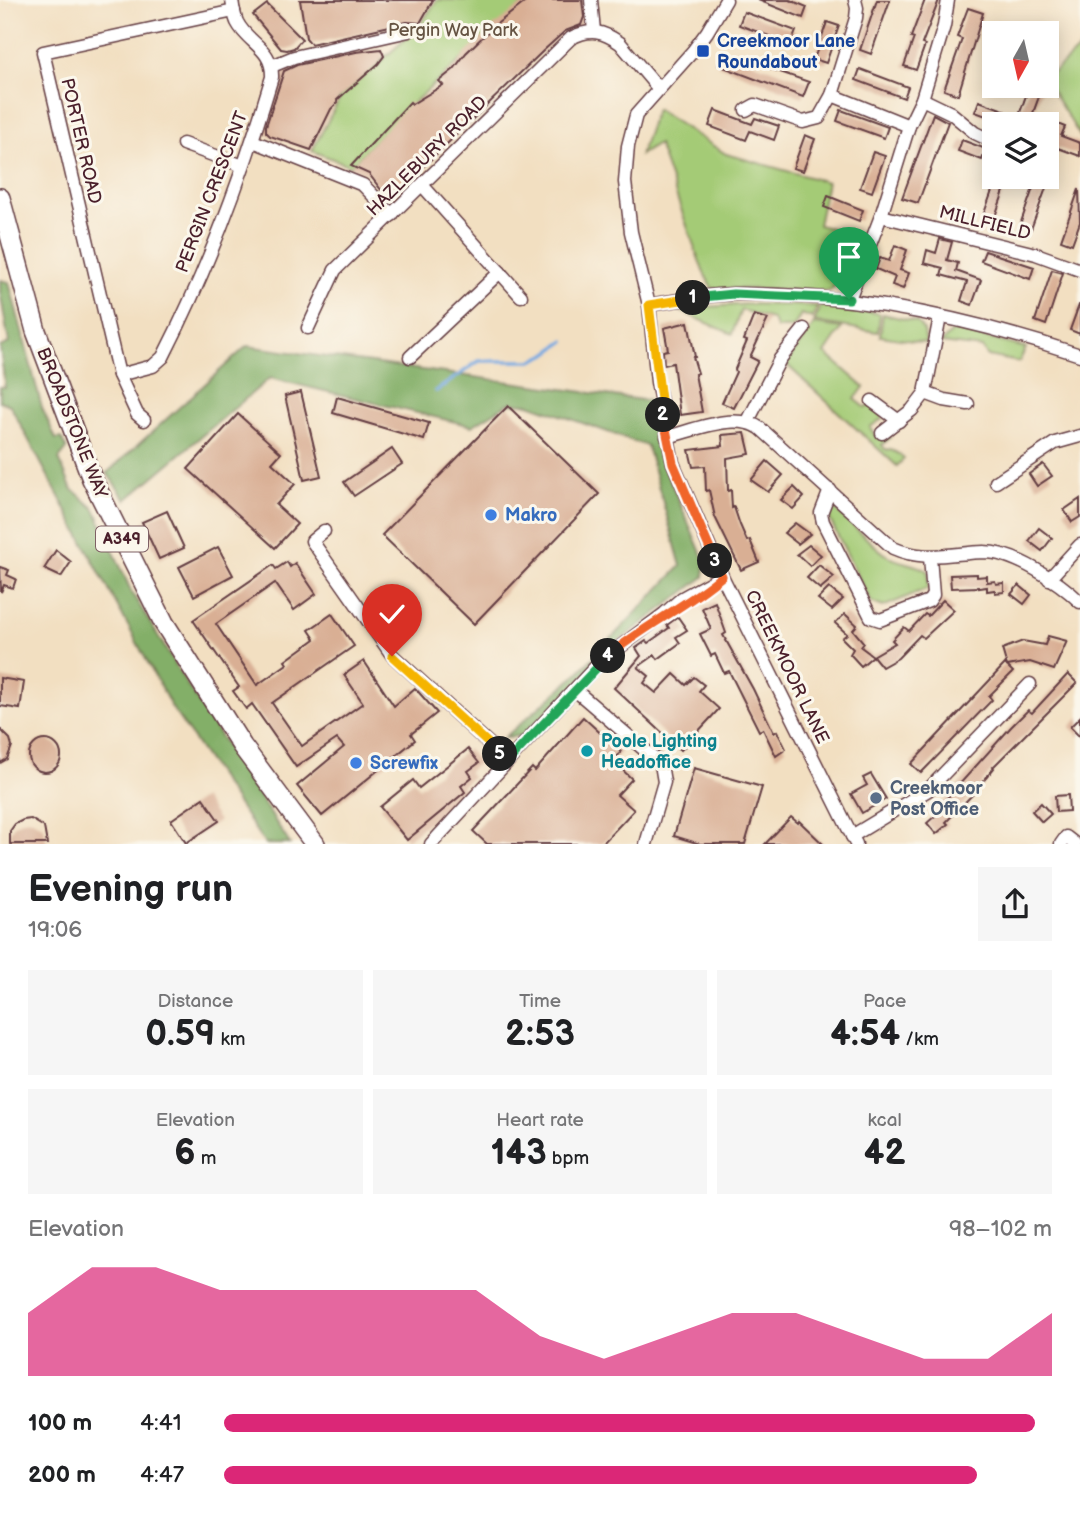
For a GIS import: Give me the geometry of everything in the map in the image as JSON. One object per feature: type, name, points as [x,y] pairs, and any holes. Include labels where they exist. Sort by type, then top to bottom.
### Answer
[{"type":"main road","name":"BROADSTONE WAY","points":[[0,198],[36,331],[92,479],[164,623],[242,746],[315,844]]},
{"type":"street","points":[[591,0],[594,31],[604,33],[620,43],[658,88]]},
{"type":"street","name":"CREEKMOOR LANE","points":[[726,0],[693,51],[636,115],[632,126],[625,183],[631,232],[649,305],[657,382],[673,463],[722,576],[854,840]]},
{"type":"street","points":[[752,104],[803,122],[819,118],[832,95],[856,18],[855,0]]},
{"type":"street","points":[[849,299],[881,216],[909,126],[922,99],[944,26],[948,0]]},
{"type":"street","points":[[233,6],[238,23],[262,48],[272,66],[294,57],[409,31]]},
{"type":"street","name":"PORTER ROAD","points":[[144,420],[137,414],[119,375],[43,52],[233,6]]},
{"type":"street","name":"HAZLEBURY ROAD","points":[[308,328],[335,270],[423,186],[556,51],[576,36],[594,31]]},
{"type":"street","name":"PERGIN CRESCENT","points":[[119,375],[153,366],[163,357],[218,233],[253,141],[272,77],[272,66]]},
{"type":"street","points":[[832,95],[909,126]]},
{"type":"street","points":[[922,99],[951,113],[982,136]]},
{"type":"street","points":[[253,141],[363,185],[392,215]]},
{"type":"street","points":[[183,144],[243,166]]},
{"type":"street","points":[[423,186],[521,296]]},
{"type":"street","name":"MILLFIELD","points":[[881,216],[1036,254],[1080,270]]},
{"type":"street","points":[[411,357],[500,272]]},
{"type":"street","points":[[649,305],[733,294],[849,299],[990,327],[1080,355]]},
{"type":"street","points":[[882,433],[912,410],[925,393],[940,317]]},
{"type":"street","points":[[748,421],[780,359],[804,329]]},
{"type":"street","points":[[925,393],[953,408],[968,404]]},
{"type":"street","points":[[872,401],[899,421]]},
{"type":"street","points":[[667,437],[707,426],[748,421],[760,428],[893,548],[918,557],[985,552],[1000,554],[1063,587],[1080,602]]},
{"type":"street","points":[[996,482],[1055,443],[1080,436]]},
{"type":"street","points":[[830,490],[821,513],[822,522],[871,617],[880,620],[929,601],[933,595],[930,557]]},
{"type":"street","points":[[324,531],[312,541],[392,656],[508,761]]},
{"type":"street","points":[[1049,579],[1080,545]]},
{"type":"street","points":[[431,844],[600,662],[682,598],[722,576]]},
{"type":"street","points":[[854,840],[928,790],[1030,684]]},
{"type":"street","points":[[575,690],[661,764],[664,782],[646,844]]},
{"type":"street","points":[[1061,844],[1066,838],[1075,844]]},
{"type":"green space","name":"Pergin Way Park","points":[[437,0],[528,0],[401,114],[351,166],[312,151],[341,96],[418,28]]},
{"type":"green space","points":[[1080,48],[1080,136],[1056,98],[1059,98],[1059,67]]},
{"type":"green space","points":[[656,109],[726,154],[827,182],[818,225],[856,234],[838,282],[830,291],[712,288],[703,271],[658,144],[640,155]]},
{"type":"green space","points":[[0,280],[9,282],[42,408],[56,439],[61,438],[67,449],[59,459],[71,488],[95,509],[131,591],[188,686],[290,844],[265,844],[172,708],[10,405],[0,401],[0,387],[5,387],[0,347],[9,343]]},
{"type":"green space","points":[[751,304],[818,306],[812,318],[801,314],[792,328],[777,328],[772,319],[741,310],[732,334],[676,309]]},
{"type":"green space","points":[[821,306],[880,314],[878,332],[814,322]]},
{"type":"green space","points":[[883,314],[917,322],[924,331],[926,343],[880,336]]},
{"type":"green space","points":[[814,324],[842,328],[825,353],[864,387],[855,399],[866,408],[871,404],[882,416],[882,419],[870,427],[877,439],[888,434],[891,437],[882,445],[904,459],[897,466],[786,364]]},
{"type":"green space","points":[[959,331],[1026,348],[1019,362],[988,356],[982,348],[941,343],[952,332]]},
{"type":"green space","points":[[247,346],[649,401],[660,457],[705,562],[704,577],[606,651],[573,688],[521,736],[505,737],[575,676],[681,566],[647,446],[529,404],[509,403],[472,426],[270,378],[126,500],[107,473]]},
{"type":"green space","points":[[833,507],[888,556],[928,572],[928,588],[883,607],[871,602],[830,520],[829,510]]},
{"type":"building","points":[[300,0],[433,0],[420,23],[407,22],[311,44],[306,38]]},
{"type":"building","points":[[528,0],[582,0],[584,17],[581,25],[565,31],[543,51],[396,195],[390,196],[382,191],[369,174],[351,166],[410,102],[412,104],[443,85],[439,81],[454,69],[466,53],[494,26]]},
{"type":"building","points":[[758,0],[790,0],[807,7],[803,18]]},
{"type":"building","points":[[877,0],[890,0],[871,54],[860,50]]},
{"type":"building","points":[[925,0],[939,0],[922,44],[925,45],[916,70],[904,66],[914,38],[911,37]]},
{"type":"building","points":[[267,4],[302,39],[294,48],[281,49],[253,15]]},
{"type":"building","points":[[968,8],[983,13],[958,95],[944,90],[962,39],[957,37]]},
{"type":"building","points":[[744,12],[796,31],[791,44],[739,25]]},
{"type":"building","points":[[827,22],[839,26],[826,63],[814,59]]},
{"type":"building","points":[[381,49],[384,56],[378,64],[337,100],[311,150],[270,136],[266,132],[284,71],[297,65]]},
{"type":"building","points":[[722,52],[809,82],[803,97],[718,65]]},
{"type":"building","points":[[860,69],[908,87],[904,98],[856,80]]},
{"type":"building","points":[[1025,98],[1038,98],[1033,112],[1020,112]]},
{"type":"building","points":[[979,101],[1004,110],[982,112],[982,115],[975,112]]},
{"type":"building","points":[[715,110],[752,124],[755,118],[779,126],[774,140],[750,131],[746,140],[709,126]]},
{"type":"building","points":[[841,110],[888,127],[884,138],[837,121]]},
{"type":"building","points":[[933,114],[948,122],[918,203],[902,198]]},
{"type":"building","points":[[1059,125],[1065,127],[1061,136],[1080,143],[1080,156],[1059,148]]},
{"type":"building","points":[[805,135],[815,139],[803,171],[793,168]]},
{"type":"building","points":[[962,140],[982,148],[982,160],[958,151]]},
{"type":"building","points":[[873,152],[885,156],[872,192],[860,188]]},
{"type":"building","points":[[993,189],[1005,189],[993,222],[982,219]]},
{"type":"building","points":[[1033,189],[1046,189],[1031,229],[1020,225]]},
{"type":"building","points":[[1079,189],[1080,222],[1072,244],[1061,240]]},
{"type":"building","points":[[828,196],[863,210],[859,221],[824,207]]},
{"type":"building","points":[[940,239],[952,242],[947,260],[958,263],[956,271],[981,280],[972,305],[961,301],[967,282],[941,275],[943,268],[924,263],[927,250],[936,253]]},
{"type":"building","points":[[895,245],[907,250],[900,270],[909,273],[903,289],[892,285],[895,277],[876,269],[880,258],[889,261]]},
{"type":"building","points":[[985,251],[1034,267],[1030,279],[981,261]]},
{"type":"building","points":[[1052,270],[1063,273],[1046,325],[1035,321]]},
{"type":"building","points":[[1080,305],[1080,334],[1070,330]]},
{"type":"building","points":[[754,315],[768,319],[750,357],[758,361],[734,408],[722,403],[736,372]]},
{"type":"building","points":[[688,322],[702,412],[680,415],[673,363],[664,365],[663,351],[668,350],[664,328]]},
{"type":"building","points":[[301,392],[321,476],[304,480],[285,396]]},
{"type":"building","points":[[337,397],[429,423],[424,440],[333,413]]},
{"type":"building","name":"Makro","points":[[508,406],[599,494],[474,624],[382,535]]},
{"type":"building","points":[[238,414],[281,453],[272,463],[295,484],[276,505],[297,524],[275,548],[188,469]]},
{"type":"building","points":[[745,433],[750,454],[727,458],[728,491],[731,490],[732,508],[734,507],[747,541],[750,540],[759,562],[741,570],[715,517],[709,490],[706,491],[705,466],[693,467],[689,450],[723,446],[722,435]]},
{"type":"building","points":[[392,449],[402,464],[354,496],[344,482]]},
{"type":"building","points":[[767,461],[783,475],[768,492],[751,480]]},
{"type":"building","points":[[1043,464],[1052,476],[1037,486],[1029,474]]},
{"type":"building","points":[[794,487],[804,497],[793,509],[781,500]]},
{"type":"building","points":[[1080,499],[1080,517],[1072,522],[1064,510]]},
{"type":"building","points":[[167,511],[184,548],[159,559],[142,522]]},
{"type":"building","points":[[795,523],[810,534],[798,544],[784,533]]},
{"type":"building","points":[[1039,528],[1052,538],[1042,551],[1029,541]]},
{"type":"building","points":[[809,545],[821,555],[810,566],[797,554]]},
{"type":"building","points":[[218,547],[233,575],[194,596],[179,567]]},
{"type":"building","points":[[56,550],[71,562],[61,577],[44,569]]},
{"type":"building","points":[[287,562],[290,567],[295,563],[316,594],[294,610],[275,583],[216,624],[257,685],[287,664],[285,661],[315,639],[309,630],[332,614],[354,646],[272,703],[302,746],[363,703],[344,675],[364,661],[394,706],[415,688],[437,713],[411,734],[415,740],[322,816],[297,786],[344,747],[337,739],[296,767],[252,704],[246,709],[233,691],[239,687],[193,620],[273,565],[276,569]]},
{"type":"building","points":[[819,565],[834,577],[820,589],[807,578]]},
{"type":"building","points":[[0,567],[9,570],[7,575],[16,579],[13,588],[4,585],[1,592]]},
{"type":"building","points":[[977,574],[977,577],[987,576],[987,582],[1004,583],[1004,592],[987,591],[987,587],[951,588],[950,575]]},
{"type":"building","points":[[1019,585],[1031,595],[1024,604],[1011,594]]},
{"type":"building","points":[[829,588],[843,599],[832,610],[818,599]]},
{"type":"building","points":[[943,600],[954,610],[924,638],[920,635],[898,658],[882,667],[873,656],[895,643],[892,640],[904,627],[909,631]]},
{"type":"building","points":[[715,602],[726,633],[723,635],[774,733],[777,731],[786,749],[776,756],[763,729],[759,731],[729,671],[724,673],[715,654],[711,656],[700,634],[711,629],[702,608]]},
{"type":"building","points":[[845,614],[857,625],[853,630],[864,643],[861,647],[873,656],[861,666],[850,654],[853,649],[842,638],[847,634],[835,623]]},
{"type":"building","points":[[678,617],[687,630],[676,637],[680,643],[658,659],[655,655],[638,667],[649,676],[644,683],[656,693],[674,674],[686,685],[694,677],[704,685],[699,691],[719,709],[681,750],[614,688],[641,656],[636,648],[669,628],[667,625]]},
{"type":"building","points":[[1048,636],[1067,641],[1054,670],[1030,662],[1007,666],[1002,649],[1023,641],[1045,645]]},
{"type":"building","points":[[1005,664],[1013,672],[989,696],[992,700],[921,773],[911,764]]},
{"type":"building","points":[[1068,674],[1077,683],[993,767],[973,794],[946,822],[948,824],[936,834],[927,823],[943,809],[940,806],[1011,727],[1028,710],[1032,713]]},
{"type":"building","points":[[0,678],[24,682],[20,709],[0,706]]},
{"type":"building","points":[[583,717],[621,752],[613,761],[632,779],[617,795],[634,810],[602,844],[487,844],[473,831],[532,768],[535,771]]},
{"type":"building","points":[[1080,717],[1080,737],[1070,727]]},
{"type":"building","points":[[0,729],[10,739],[12,746],[7,759],[0,763]]},
{"type":"building","points":[[45,740],[56,745],[61,756],[56,767],[45,772],[34,767],[29,756],[34,745]]},
{"type":"building","points":[[468,749],[479,763],[468,771],[472,777],[461,786],[465,792],[407,840],[380,807],[413,780],[419,788]]},
{"type":"building","points":[[694,768],[762,787],[745,844],[700,844],[674,836]]},
{"type":"building","points":[[871,774],[886,799],[862,813],[851,794],[867,785],[863,778]]},
{"type":"building","points":[[1068,795],[1069,811],[1056,812],[1055,796]]},
{"type":"building","points":[[203,798],[219,821],[186,843],[171,820]]},
{"type":"building","points":[[1041,803],[1051,814],[1042,822],[1032,811]]},
{"type":"building","points":[[791,817],[798,823],[799,821],[823,844],[765,844]]},
{"type":"building","points":[[31,819],[44,827],[47,844],[10,844],[10,831],[15,824]]},
{"type":"waterway","points":[[436,391],[479,361],[532,361],[565,341]]},
{"type":"place","name":"Creekmoor Lane Roundabout","points":[[703,51]]},
{"type":"place","name":"Makro","points":[[491,515]]},
{"type":"place","name":"Poole Lighting Headoffice","points":[[587,751]]},
{"type":"place","name":"Screwfix","points":[[356,763]]},
{"type":"place","name":"Creekmoor Post Office","points":[[876,798]]},
{"type":"route","points":[[392,656],[508,761],[600,662],[664,614],[704,592],[722,576],[673,463],[657,382],[649,305],[733,294],[849,299]]}]
